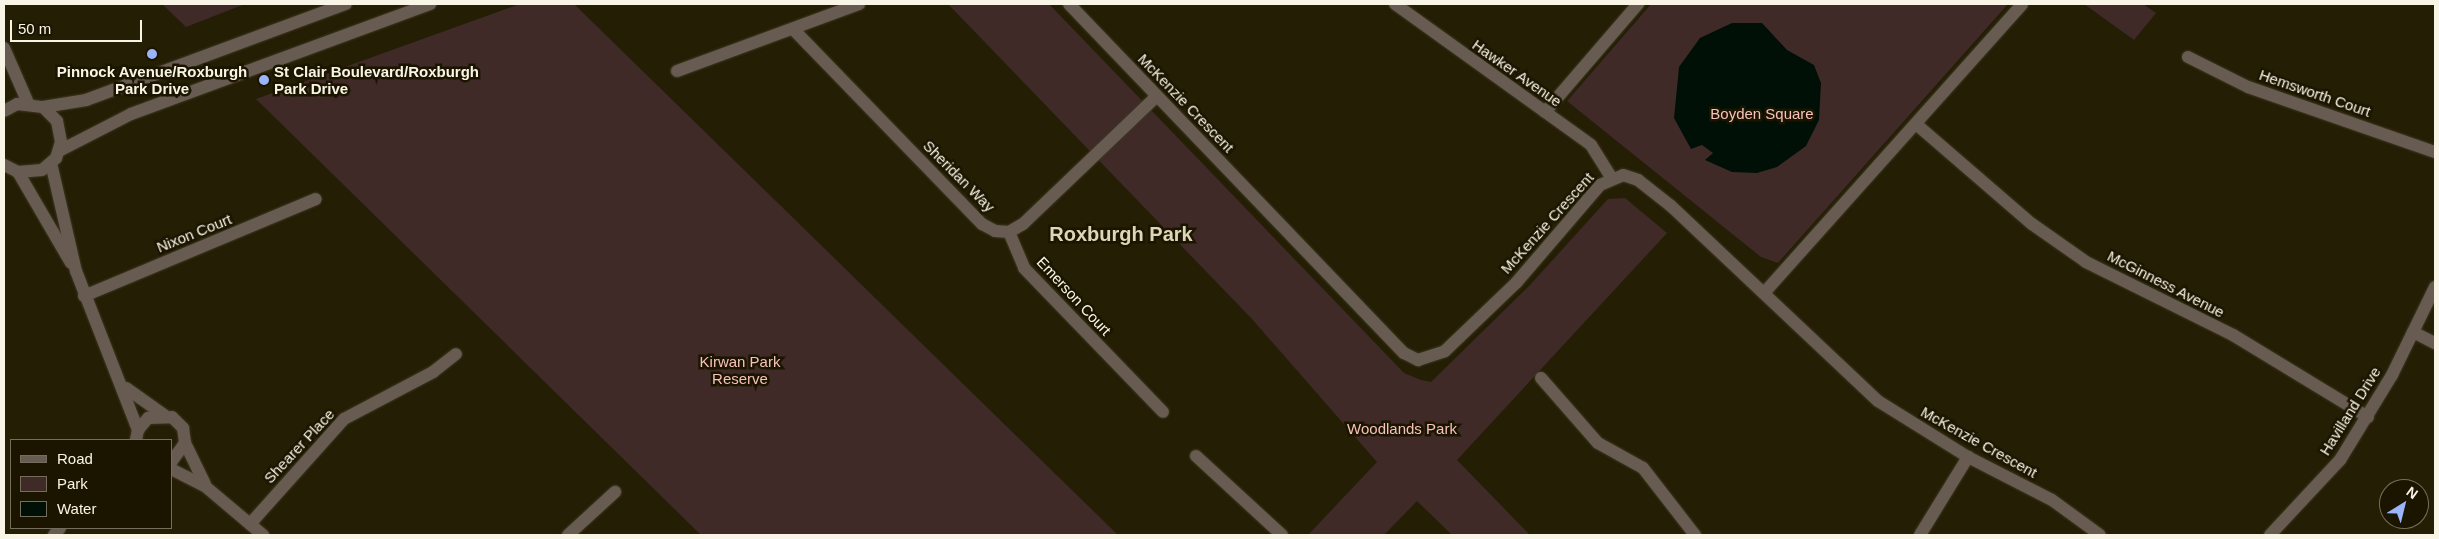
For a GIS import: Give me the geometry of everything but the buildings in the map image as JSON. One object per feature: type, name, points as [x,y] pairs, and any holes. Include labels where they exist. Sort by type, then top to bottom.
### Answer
[{"type":"street","points":[[4,111],[28,103],[43,107],[86,100],[346,4]]},
{"type":"street","points":[[9,170],[30,173],[51,163],[59,152],[131,114],[430,4]]},
{"type":"street","points":[[677,71],[859,4]]},
{"type":"street","name":"McKenzie Crescent","points":[[1069,4],[1404,353],[1418,360],[1445,351],[1516,283],[1611,177],[1638,180],[1764,293],[1878,401],[1968,457],[2052,500],[2100,535]]},
{"type":"street","name":"Hawker Avenue","points":[[1395,4],[1591,145],[1611,177]]},
{"type":"street","points":[[1545,112],[1638,4]]},
{"type":"street","points":[[1764,293],[2022,4]]},
{"type":"street","name":"Sheridan Way","points":[[793,29],[982,224],[1010,232]]},
{"type":"street","points":[[4,48],[28,103]]},
{"type":"street","name":"Hemsworth Court","points":[[2188,57],[2248,88],[2435,152]]},
{"type":"street","points":[[1010,232],[1157,96]]},
{"type":"street","points":[[43,107],[61,131],[59,152]]},
{"type":"street","name":"McGinness Avenue","points":[[1916,124],[2032,224],[2086,262],[2233,335],[2368,417]]},
{"type":"street","points":[[51,163],[76,271],[84,296],[124,386],[136,437]]},
{"type":"street","points":[[9,170],[76,271]]},
{"type":"street","name":"Nixon Court","points":[[84,296],[316,199]]},
{"type":"street","name":"Emerson Court","points":[[1010,232],[1024,268],[1163,412]]},
{"type":"street","name":"Havilland Drive","points":[[2270,535],[2320,485],[2368,417],[2435,287]]},
{"type":"street","points":[[2413,332],[2435,343]]},
{"type":"street","name":"Shearer Place","points":[[250,524],[344,419],[411,383],[456,354]]},
{"type":"street","points":[[1541,378],[1598,443],[1643,468],[1695,535]]},
{"type":"street","points":[[124,386],[183,428],[185,444],[206,486]]},
{"type":"street","points":[[136,437],[148,418],[164,415]]},
{"type":"street","points":[[172,461],[185,444]]},
{"type":"street","points":[[1196,456],[1282,535]]},
{"type":"street","points":[[1920,535],[1968,457]]},
{"type":"street","points":[[172,469],[206,486],[263,535]]},
{"type":"street","points":[[568,535],[615,492]]},
{"type":"green space","points":[[162,4],[245,4],[186,27]]},
{"type":"green space","name":"Kirwan Park Reserve","points":[[520,4],[574,4],[1118,535],[701,535],[256,99]]},
{"type":"green space","name":"Woodlands Park","points":[[948,4],[1049,4],[1404,373],[1421,380],[1431,382],[1530,285],[1608,199],[1625,198],[1667,233],[1457,460],[1530,535],[1452,535],[1417,501],[1384,535],[1308,535],[1377,462],[1252,319]]},
{"type":"green space","name":"Boyden Square","points":[[1651,4],[2008,4],[1778,263],[1761,257],[1567,101]]},
{"type":"green space","points":[[2084,4],[2143,4],[2156,13],[2134,40]]},
{"type":"water","points":[[1732,23],[1762,23],[1787,50],[1814,65],[1821,83],[1819,120],[1806,146],[1777,167],[1757,173],[1732,172],[1705,160],[1713,153],[1702,145],[1691,149],[1674,118],[1679,67],[1700,38]]},
{"type":"place","name":"Pinnock Avenue/Roxburgh Park Drive","points":[[152,54]]},
{"type":"place","name":"St Clair Boulevard/Roxburgh Park Drive","points":[[264,80]]},
{"type":"district","name":"Roxburgh Park","points":[[1121,234]]}]
